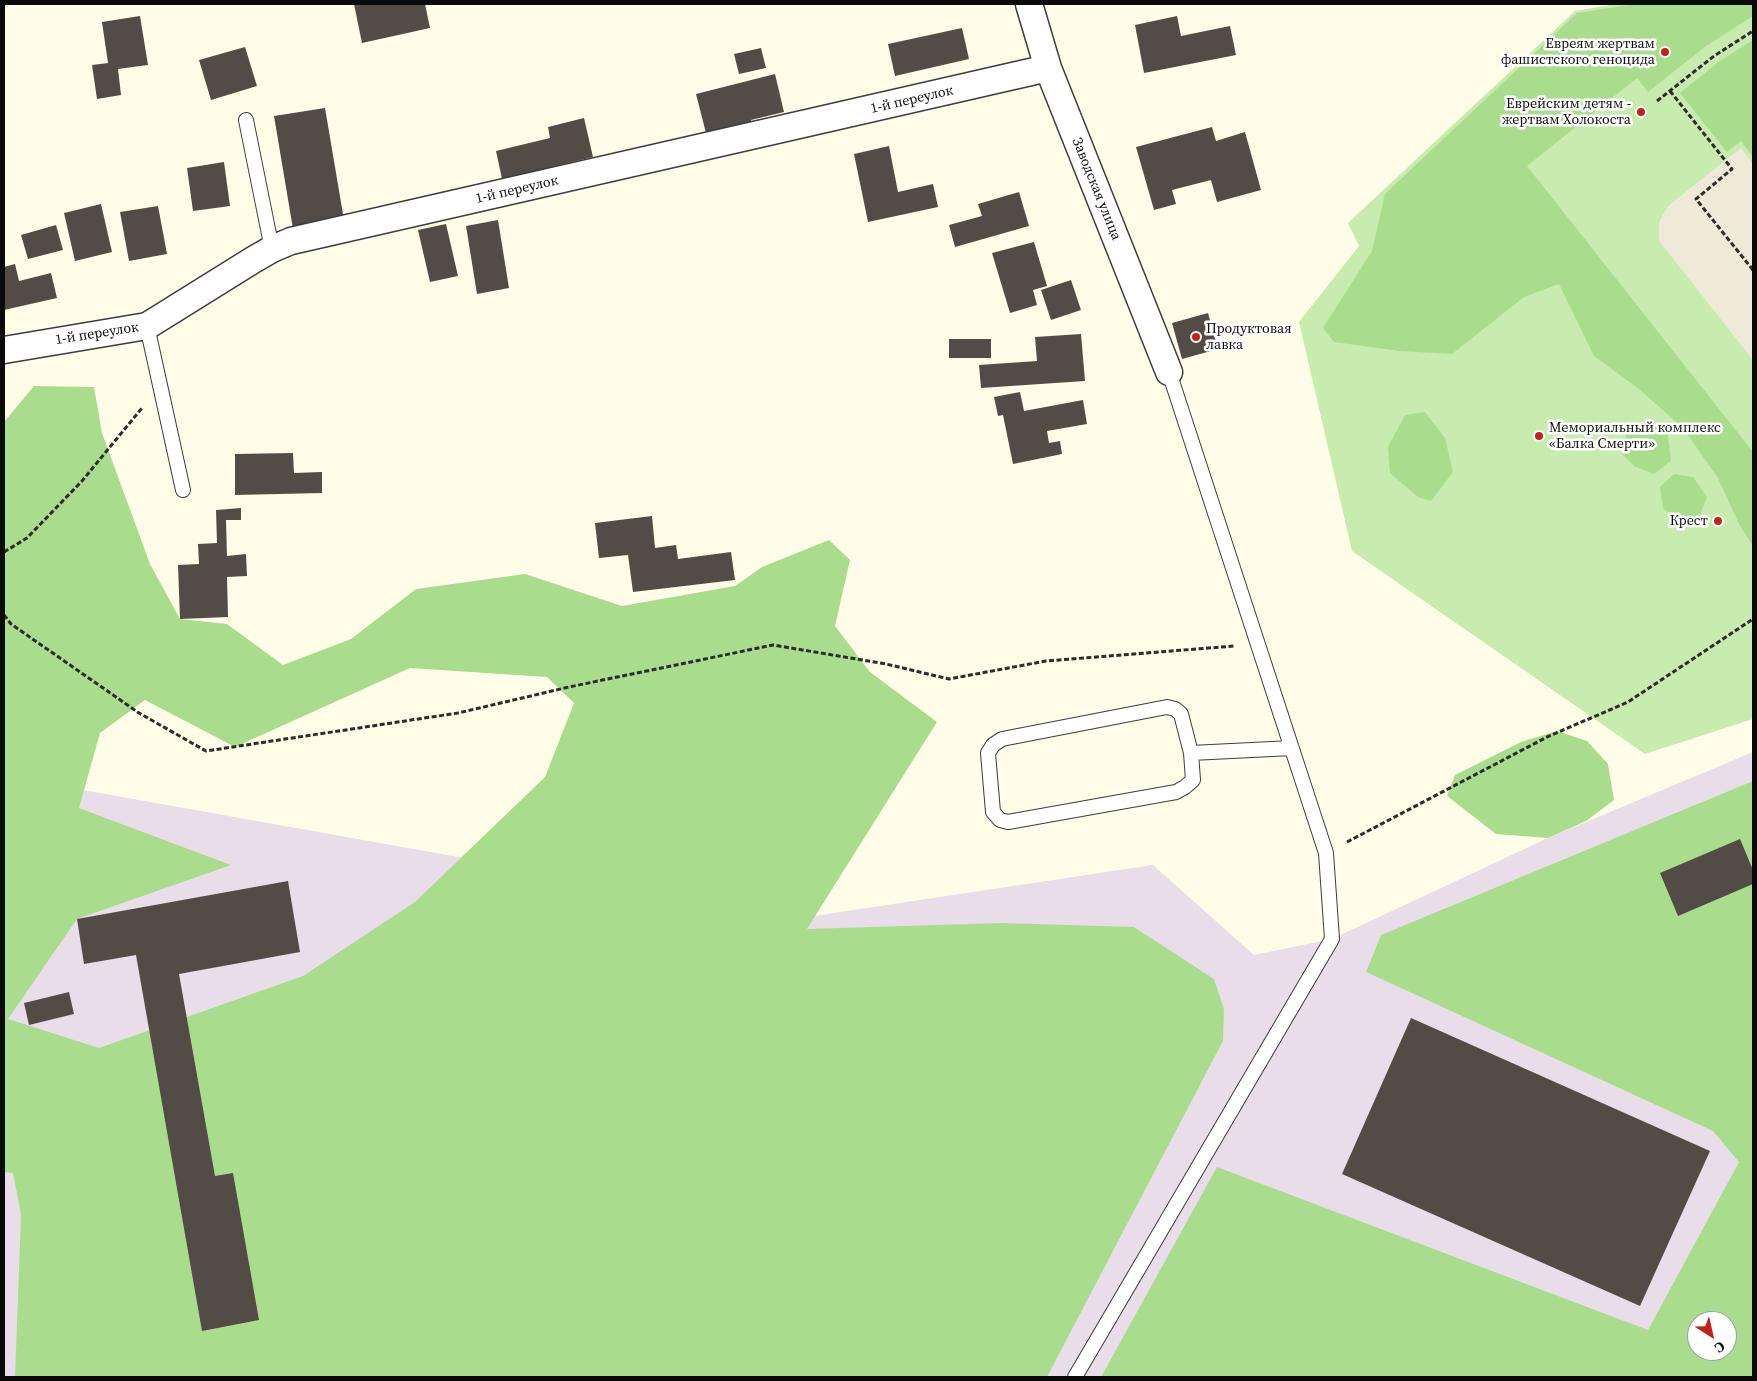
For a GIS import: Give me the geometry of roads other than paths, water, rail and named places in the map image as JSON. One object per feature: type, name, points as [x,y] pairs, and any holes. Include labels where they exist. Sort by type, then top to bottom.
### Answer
[{"type":"street","name":"Заводская улица","points":[[1029,4],[1048,68],[1169,372]]},
{"type":"street","name":"1-й переулок","points":[[4,350],[147,326],[272,248],[290,241],[1048,68]]},
{"type":"lane","points":[[246,120],[272,248]]},
{"type":"lane","points":[[147,326],[182,490]]},
{"type":"lane","points":[[1075,1377],[1332,939],[1326,853],[1169,372]]},
{"type":"lane","points":[[1167,707],[1175,709],[1181,714],[1191,753],[1193,780],[1176,792],[1008,822],[1000,820],[993,812],[988,753],[993,745],[1002,739],[1167,707]]},
{"type":"lane","points":[[1191,753],[1292,748]]},
{"type":"place","name":"Евреям жертвам фашистского геноцида","points":[[1665,52]]},
{"type":"place","name":"Еврейским детям - жертвам Холокоста","points":[[1641,112]]},
{"type":"place","name":"Продуктовая лавка","points":[[1196,337]]},
{"type":"place","name":"Мемориальный комплекс «Балка Смерти»","points":[[1539,436]]},
{"type":"place","name":"Крест","points":[[1718,521]]}]
